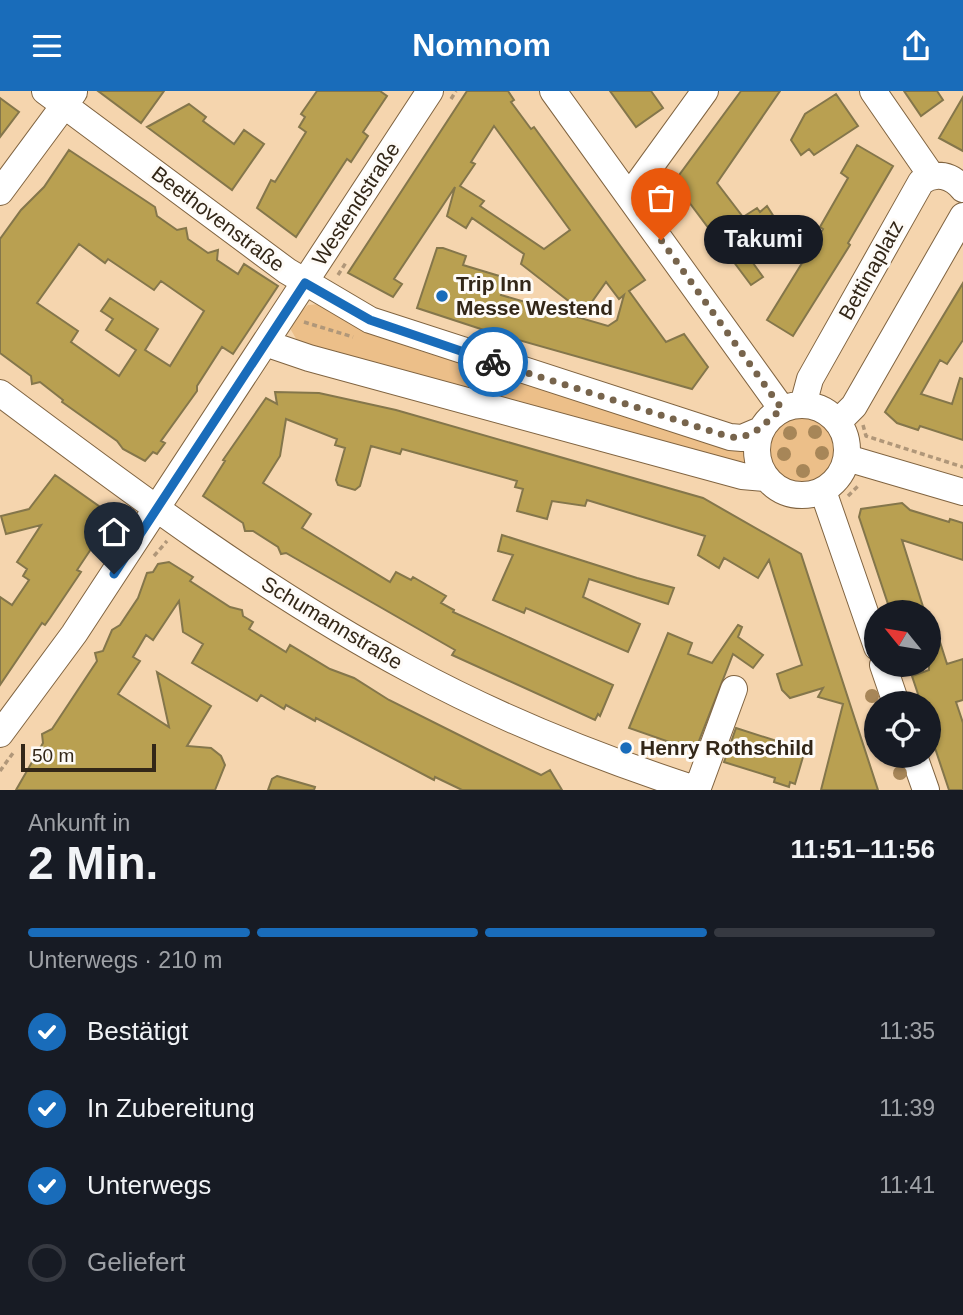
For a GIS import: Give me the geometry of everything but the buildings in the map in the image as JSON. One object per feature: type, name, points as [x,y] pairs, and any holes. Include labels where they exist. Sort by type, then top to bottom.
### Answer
[{"type":"street","name":"Westendstraße","points":[[0,734],[67,645],[430,91]]},
{"type":"street","points":[[553,91],[629,195],[793,407]]},
{"type":"street","points":[[629,195],[705,91]]},
{"type":"street","points":[[873,91],[931,175],[943,176],[963,189]]},
{"type":"street","name":"Beethovenstraße","points":[[62,96],[305,283],[370,320],[424,340],[730,437],[742,438],[761,430]]},
{"type":"street","points":[[0,193],[62,96]]},
{"type":"street","name":"Bettinaplatz","points":[[793,407],[921,181],[931,175]]},
{"type":"street","points":[[838,422],[854,406],[963,216]]},
{"type":"street","points":[[265,343],[334,365],[742,476],[765,478]]},
{"type":"street","name":"Schumannstraße","points":[[0,393],[155,510],[303,607],[410,670],[594,754],[697,790]]},
{"type":"street","points":[[834,495],[789,494],[776,488],[765,478],[756,451],[761,430],[770,418],[793,407],[822,409],[838,422],[847,445],[846,458],[834,495],[864,601]]},
{"type":"street","points":[[846,458],[963,492]]},
{"type":"street","points":[[697,790],[734,689]]},
{"type":"street","points":[[918,768],[926,790]]},
{"type":"path","points":[[866,436],[963,467]]},
{"type":"path","points":[[834,495],[864,480]]},
{"type":"shaded area","points":[[320,304],[417,350],[747,449],[749,473],[298,342],[291,330],[295,317],[308,305]]},
{"type":"shaded area","points":[[809,416],[822,422],[831,431],[835,437],[835,465],[827,476],[816,484],[795,486],[777,476],[769,465],[767,444],[777,426],[788,418]]},
{"type":"way so far","points":[[493,362],[730,437],[742,438],[761,430],[770,418],[782,409],[661,240]]},
{"type":"place","name":"Takumi","points":[[661,240]]},
{"type":"place","name":"Trip Inn Messe Westend","points":[[442,296]]},
{"type":"place","name":"Henry Rothschild","points":[[626,748]]},
{"type":"route","points":[[114,574],[305,283],[370,320],[493,362]]}]
